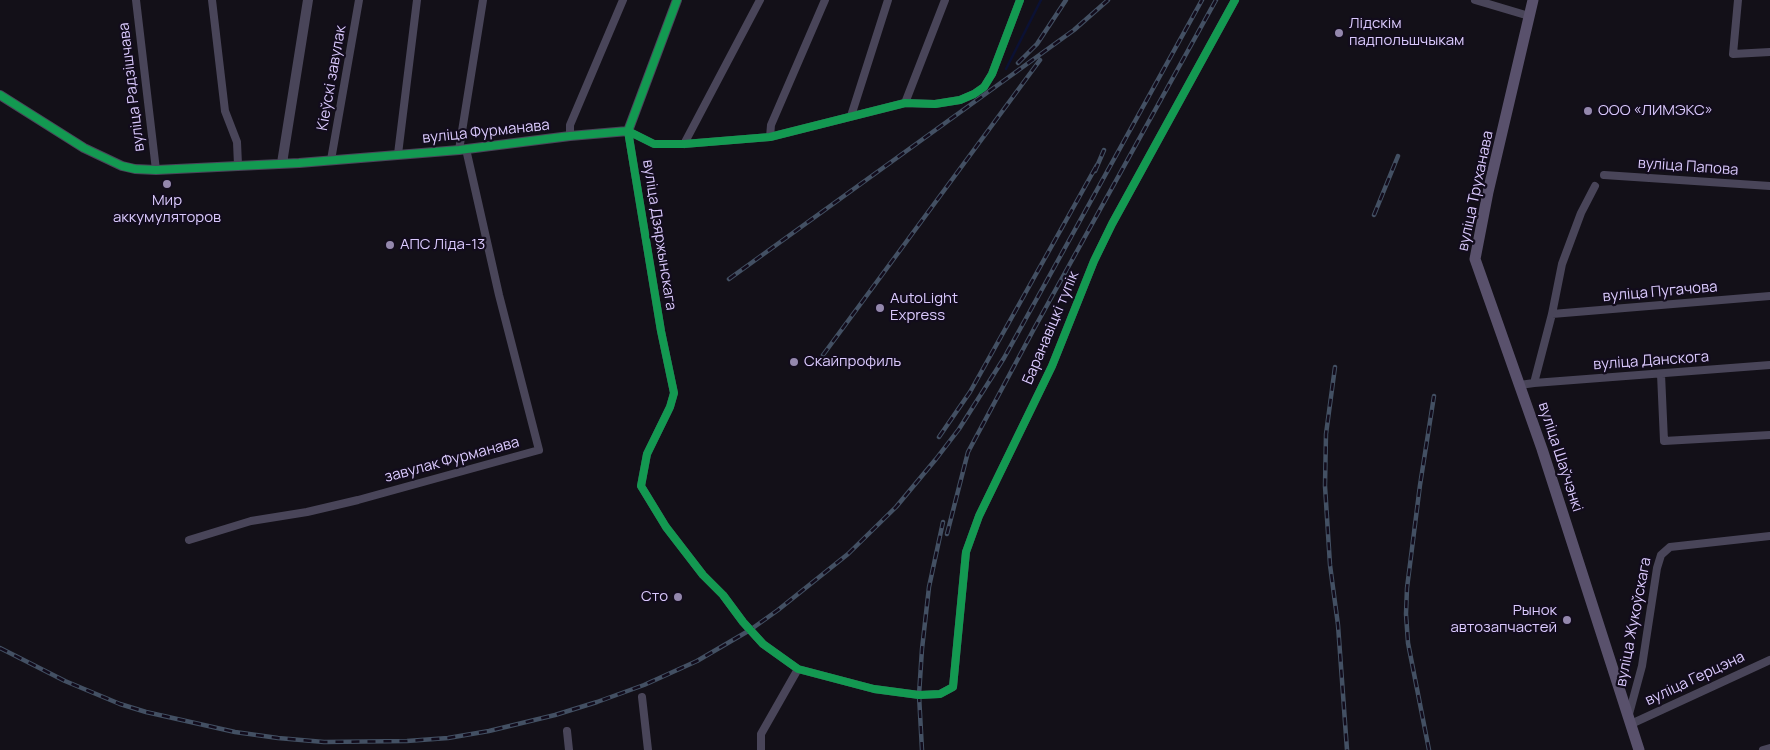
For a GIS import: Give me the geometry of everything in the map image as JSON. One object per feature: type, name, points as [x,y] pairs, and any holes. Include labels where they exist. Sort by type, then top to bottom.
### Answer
[{"type":"main road","name":"вуліца Труханава","points":[[1520,385],[1476,259],[1488,192],[1511,101],[1533,0]]},
{"type":"main road","name":"вуліца Шаўчэнкі","points":[[1520,385],[1639,750]]},
{"type":"street","name":"вуліца Радзішчава","points":[[136,0],[156,170]]},
{"type":"street","points":[[212,0],[225,111],[237,142],[238,165]]},
{"type":"street","points":[[282,163],[308,0]]},
{"type":"street","name":"Кіеўскі завулак","points":[[331,160],[359,0]]},
{"type":"street","points":[[398,154],[417,0]]},
{"type":"street","points":[[462,149],[483,0]]},
{"type":"street","points":[[570,136],[570,125],[622,0]]},
{"type":"street","name":"вуліца Дзяржынскага","points":[[677,0],[628,132],[661,331],[674,393],[670,407],[647,454],[641,486],[666,527],[743,622],[763,644],[798,669]]},
{"type":"street","points":[[684,144],[760,0]]},
{"type":"street","points":[[770,138],[771,125],[825,0]]},
{"type":"street","points":[[851,116],[888,0]]},
{"type":"street","points":[[905,103],[945,0]]},
{"type":"street","name":"вуліца Фурманава","points":[[0,95],[84,148],[122,166],[135,169],[156,170],[331,160],[628,132],[654,144],[684,144],[770,138],[905,103],[934,104],[960,100],[974,94],[984,87],[996,66],[1020,0]]},
{"type":"street","name":"Баранавіцкі тупік","points":[[798,669],[874,688],[920,695],[940,694],[953,687],[966,552],[979,516],[1052,366],[1098,253],[1235,0]]},
{"type":"street","points":[[1475,0],[1529,16]]},
{"type":"street","points":[[1738,0],[1733,54],[1770,52]]},
{"type":"street","name":"завулак Фурманава","points":[[189,540],[251,520],[307,512],[358,500],[539,450],[462,149]]},
{"type":"street","name":"вуліца Папова","points":[[1604,175],[1770,186]]},
{"type":"street","name":"вуліца Шаўчэнкі","points":[[1520,385],[1534,383],[1552,314],[1562,264],[1581,213],[1595,186]]},
{"type":"street","name":"вуліца Пугачова","points":[[1552,314],[1770,296]]},
{"type":"street","name":"вуліца Данскога","points":[[1534,383],[1770,365]]},
{"type":"street","points":[[1661,374],[1664,441],[1770,435]]},
{"type":"street","name":"вуліца Жукоўскага","points":[[1629,720],[1642,666],[1657,568],[1661,555],[1670,547],[1770,536]]},
{"type":"street","name":"вуліца Герцэна","points":[[1629,720],[1770,660]]},
{"type":"street","points":[[761,750],[762,734],[798,669]]},
{"type":"street","points":[[642,697],[648,750]]},
{"type":"street","points":[[567,731],[569,750]]},
{"type":"street","points":[[1763,750],[1770,748]]},
{"type":"waterway","points":[[1006,69],[1041,0]]},
{"type":"railway","points":[[1018,63],[1037,44],[1066,0]]},
{"type":"railway","points":[[729,279],[1074,30],[1108,0]]},
{"type":"railway","points":[[0,648],[65,681],[120,704],[146,712],[235,732],[324,742],[407,741],[448,738],[489,731],[555,715],[597,702],[644,685],[697,661],[750,630],[848,554],[896,507],[959,429],[1004,358],[1202,0]]},
{"type":"railway","points":[[947,534],[968,452],[1216,0]]},
{"type":"railway","points":[[823,355],[1040,60]]},
{"type":"railway","points":[[1095,171],[1104,150]]},
{"type":"railway","points":[[1374,215],[1398,156]]},
{"type":"railway","points":[[939,437],[970,392],[1097,165]]},
{"type":"railway","points":[[1335,367],[1326,434],[1325,486],[1330,565],[1338,625],[1347,750]]},
{"type":"railway","points":[[1429,750],[1408,643],[1406,614],[1407,588],[1420,485],[1434,396]]},
{"type":"railway","points":[[922,750],[919,695],[922,649],[929,587],[943,522]]},
{"type":"cycle path","points":[[677,0],[628,131],[661,331],[674,393],[670,407],[647,454],[641,486],[666,527],[703,575],[723,595],[743,622],[763,644],[798,669],[874,689],[919,695],[940,694],[953,687],[966,552],[979,516],[1052,366],[1094,261],[1112,224],[1235,0]]},
{"type":"cycle path","points":[[0,95],[84,148],[122,166],[135,169],[156,170],[299,163],[459,150],[570,136],[628,131],[654,144],[684,144],[770,137],[905,103],[935,104],[960,100],[974,94],[984,87],[992,74],[1020,0]]},
{"type":"place","name":"Лідскім падпольшчыкам","points":[[1339,33]]},
{"type":"place","name":"ООО «ЛИМЭКС»","points":[[1588,111]]},
{"type":"place","name":"Мир аккумуляторов","points":[[167,184]]},
{"type":"place","name":"АПС Ліда-13","points":[[390,245]]},
{"type":"place","name":"AutoLight Express","points":[[880,308]]},
{"type":"place","name":"Скайпрофиль","points":[[794,362]]},
{"type":"place","name":"Сто","points":[[678,597]]},
{"type":"place","name":"Рынок автозапчастей","points":[[1567,620]]}]
